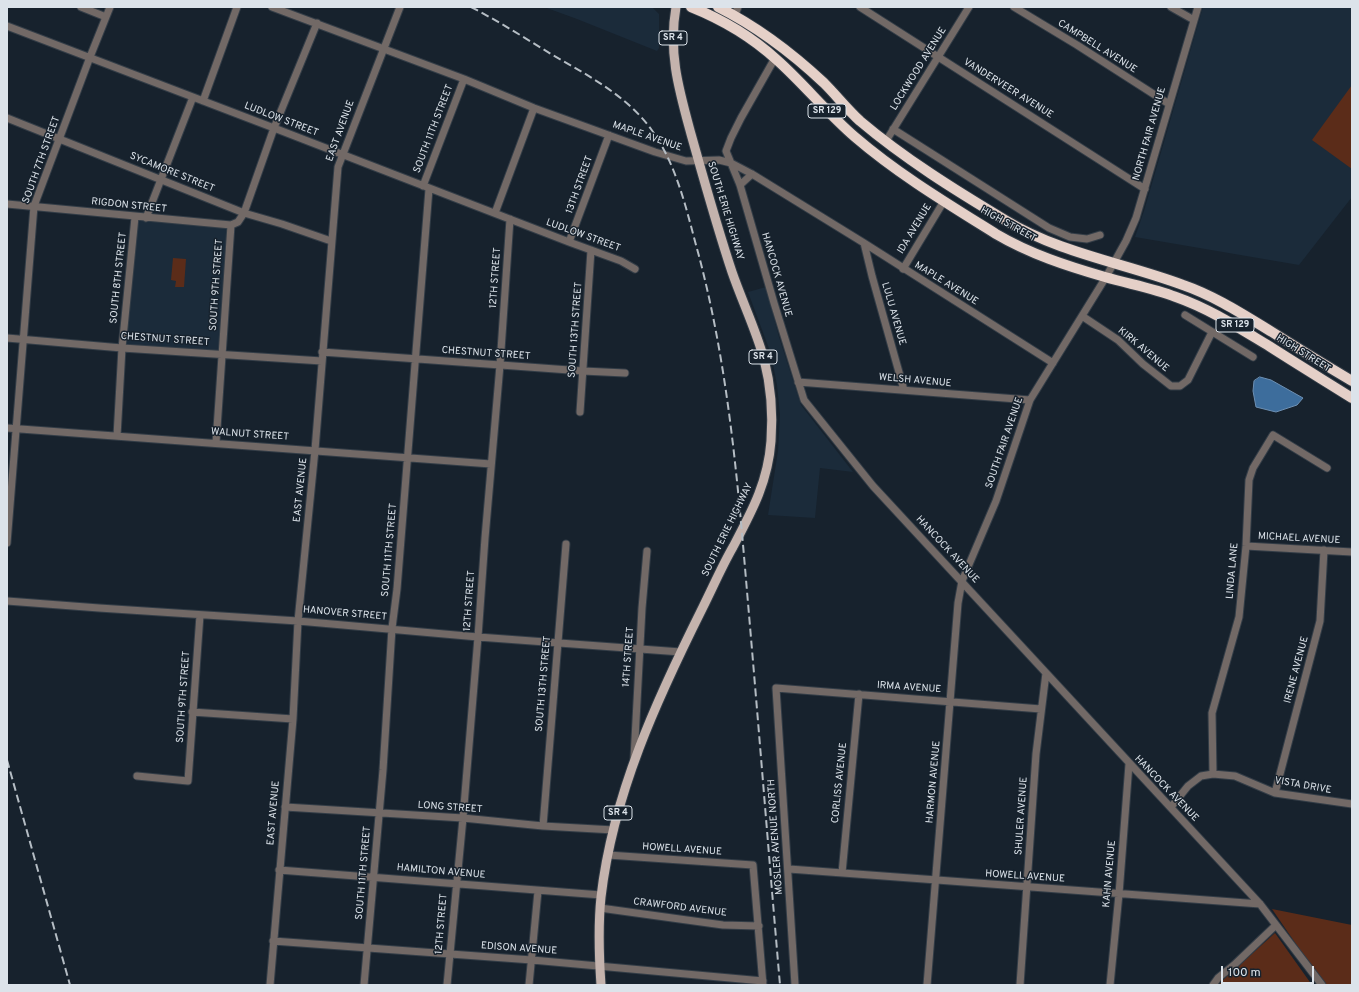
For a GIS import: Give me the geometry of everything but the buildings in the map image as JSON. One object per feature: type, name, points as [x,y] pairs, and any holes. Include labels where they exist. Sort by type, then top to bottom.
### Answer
[{"type":"highway","name":"HIGH STREET","points":[[691,7],[732,27],[756,43],[775,58],[830,114],[855,137],[903,174],[999,236],[1031,252],[1060,263],[1158,291],[1197,305],[1221,317],[1352,398]]},
{"type":"highway","name":"HIGH STREET","points":[[718,7],[737,11],[800,61],[825,84],[858,119],[886,141],[932,175],[1006,221],[1035,237],[1067,249],[1184,285],[1208,296],[1255,321],[1352,381]]},
{"type":"main road","name":"SOUTH ERIE HIGHWAY","points":[[601,985],[601,896],[608,855],[623,792],[657,702],[680,652],[732,548],[756,504],[767,471],[771,436],[772,410],[764,357],[733,273],[679,88],[675,69],[673,34],[676,7]]},
{"type":"street","points":[[81,7],[106,17]]},
{"type":"street","name":"SOUTH 7TH STREET","points":[[7,543],[34,206],[110,7]]},
{"type":"street","points":[[204,101],[237,7]]},
{"type":"street","name":"MAPLE AVENUE","points":[[272,7],[317,23],[534,108],[668,156],[686,161],[718,160],[731,162],[864,243],[1053,363]]},
{"type":"street","name":"EAST AVENUE","points":[[270,985],[292,719],[298,621],[315,450],[338,167],[400,7]]},
{"type":"street","name":"VANDERVEER AVENUE","points":[[860,7],[1145,189]]},
{"type":"street","name":"LOCKWOOD AVENUE","points":[[886,141],[969,7]]},
{"type":"street","name":"CAMPBELL AVENUE","points":[[1014,7],[1077,45],[1169,104]]},
{"type":"street","points":[[1171,7],[1194,20]]},
{"type":"street","name":"NORTH FAIR AVENUE","points":[[1106,277],[1136,218],[1198,7]]},
{"type":"street","points":[[231,225],[238,222],[244,213],[274,128],[317,23]]},
{"type":"street","name":"LUDLOW STREET","points":[[7,26],[569,242],[621,260],[635,269]]},
{"type":"street","name":"HANCOCK AVENUE","points":[[775,58],[741,118],[726,151],[740,184],[804,400],[873,486],[1260,904],[1322,985]]},
{"type":"street","name":"SOUTH 11TH STREET","points":[[364,985],[379,814],[392,628],[397,588],[416,359],[426,187],[464,80]]},
{"type":"street","points":[[146,218],[193,97]]},
{"type":"street","points":[[495,213],[534,108]]},
{"type":"street","name":"SYCAMORE STREET","points":[[7,118],[244,213],[331,241]]},
{"type":"street","name":"HIGH STREET","points":[[893,129],[1050,228],[1070,237],[1088,239],[1100,235]]},
{"type":"street","name":"13TH STREET","points":[[569,242],[609,135]]},
{"type":"street","points":[[740,184],[752,174]]},
{"type":"street","name":"IDA AVENUE","points":[[903,268],[944,201]]},
{"type":"street","name":"RIGDON STREET","points":[[7,204],[231,225]]},
{"type":"street","name":"SOUTH 8TH STREET","points":[[117,436],[122,348],[135,217]]},
{"type":"street","name":"12TH STREET","points":[[447,985],[478,637],[510,219]]},
{"type":"street","name":"SOUTH 9TH STREET","points":[[216,443],[231,225]]},
{"type":"street","name":"LULU AVENUE","points":[[864,243],[904,390]]},
{"type":"street","name":"SOUTH 13TH STREET","points":[[580,412],[591,250]]},
{"type":"street","name":"SOUTH FAIR AVENUE","points":[[962,581],[996,501],[1030,400],[1106,277]]},
{"type":"street","points":[[1185,315],[1253,357]]},
{"type":"street","name":"KIRK AVENUE","points":[[1082,316],[1118,340],[1142,364],[1171,386],[1180,386],[1188,380],[1212,332]]},
{"type":"street","name":"CHESTNUT STREET","points":[[7,338],[122,348],[322,361]]},
{"type":"street","name":"CHESTNUT STREET","points":[[322,352],[625,373]]},
{"type":"street","name":"WELSH AVENUE","points":[[798,382],[1030,400]]},
{"type":"street","name":"WALNUT STREET","points":[[7,428],[491,464]]},
{"type":"street","name":"LINDA LANE","points":[[1213,774],[1212,713],[1239,617],[1246,546],[1249,480],[1253,468],[1273,436],[1327,468]]},
{"type":"street","name":"SOUTH 13TH STREET","points":[[543,826],[566,544]]},
{"type":"street","name":"MICHAEL AVENUE","points":[[1246,546],[1352,552]]},
{"type":"street","name":"IRENE AVENUE","points":[[1275,793],[1320,621],[1324,550]]},
{"type":"street","name":"14TH STREET","points":[[633,764],[647,551]]},
{"type":"street","name":"HARMON AVENUE","points":[[927,985],[958,602],[962,581]]},
{"type":"street","name":"HANOVER STREET","points":[[7,601],[392,628],[478,637],[680,652]]},
{"type":"street","name":"SOUTH 9TH STREET","points":[[137,776],[188,781],[200,615]]},
{"type":"street","name":"SHULER AVENUE","points":[[1020,985],[1036,754],[1046,673]]},
{"type":"street","name":"IRMA AVENUE","points":[[776,688],[1041,708]]},
{"type":"street","name":"MOSLER AVENUE NORTH","points":[[776,688],[795,985]]},
{"type":"street","name":"CORLISS AVENUE","points":[[842,873],[859,694]]},
{"type":"street","points":[[192,712],[292,719]]},
{"type":"street","name":"KAHN AVENUE","points":[[1110,985],[1129,764]]},
{"type":"street","name":"VISTA DRIVE","points":[[1171,807],[1188,786],[1201,776],[1213,774],[1235,776],[1275,793],[1352,804]]},
{"type":"street","name":"LONG STREET","points":[[285,807],[463,818],[543,826],[614,830]]},
{"type":"street","name":"HOWELL AVENUE","points":[[608,855],[753,865],[759,926]]},
{"type":"street","name":"HOWELL AVENUE","points":[[788,869],[1260,904]]},
{"type":"street","name":"HAMILTON AVENUE","points":[[279,870],[456,883],[601,896]]},
{"type":"street","points":[[529,985],[538,891]]},
{"type":"street","name":"CRAWFORD AVENUE","points":[[600,908],[723,924],[759,926]]},
{"type":"street","points":[[759,926],[763,983]]},
{"type":"street","points":[[1213,985],[1218,978],[1276,926]]},
{"type":"street","name":"EDISON AVENUE","points":[[273,941],[532,960],[763,983]]},
{"type":"shaded area","points":[[544,7],[652,7],[659,14],[659,48],[657,51]]},
{"type":"shaded area","points":[[1203,7],[1352,7],[1352,197],[1299,265],[1135,237],[1144,211]]},
{"type":"shaded area","points":[[1352,85],[1352,169],[1312,140]]},
{"type":"shaded area","points":[[135,217],[231,225],[222,354],[122,348]]},
{"type":"shaded area","points":[[173,258],[186,259],[184,287],[175,287],[176,281],[171,280]]},
{"type":"shaded area","points":[[766,287],[779,337],[801,405],[853,472],[820,468],[815,518],[768,515],[778,451],[780,415],[777,385],[771,354],[748,292]]},
{"type":"shaded area","points":[[1272,909],[1352,925],[1352,985],[1324,985]]},
{"type":"shaded area","points":[[1275,933],[1312,985],[1219,985],[1223,980]]},
{"type":"water","points":[[1260,377],[1271,380],[1303,398],[1297,405],[1276,412],[1256,407],[1253,391],[1254,381]]},
{"type":"railway","points":[[471,7],[592,78],[630,106],[651,129],[660,143],[681,190],[709,299],[718,342],[731,428],[744,559],[780,985]]},
{"type":"railway","points":[[7,760],[70,985]]}]
